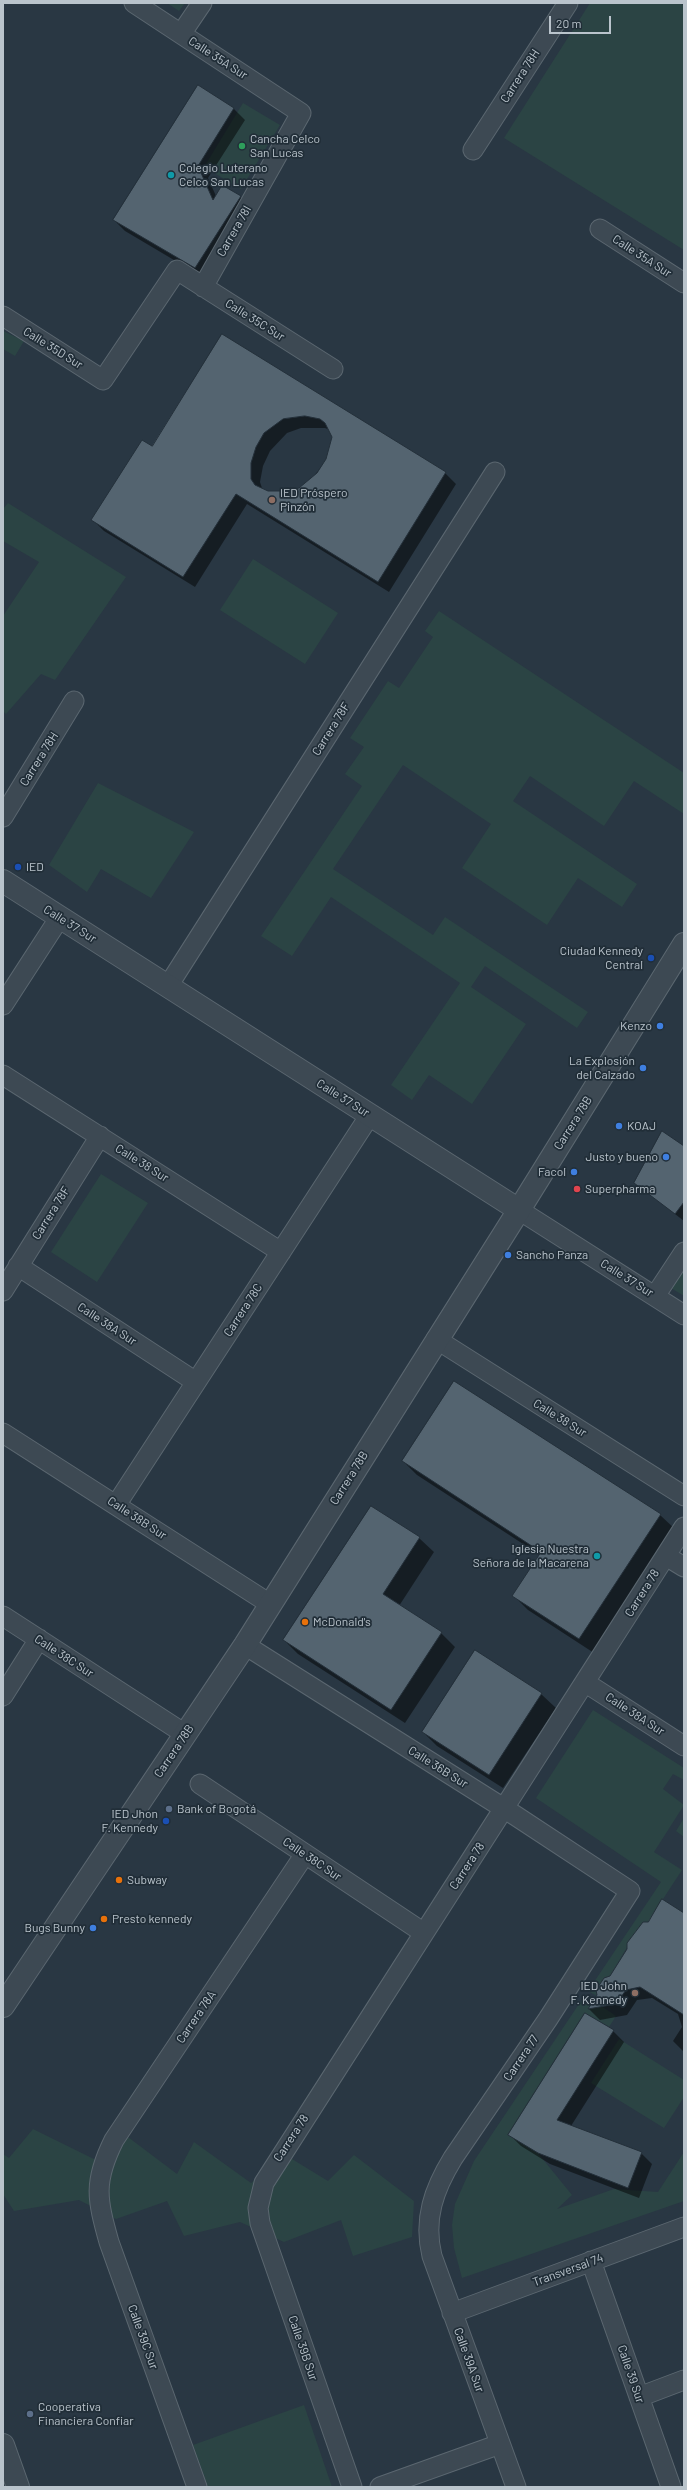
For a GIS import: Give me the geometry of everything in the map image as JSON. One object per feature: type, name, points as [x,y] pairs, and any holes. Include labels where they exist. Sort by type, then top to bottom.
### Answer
[{"type":"street","name":"Calle 35A Sur","points":[[134,3],[301,113]]},
{"type":"street","points":[[181,34],[202,3]]},
{"type":"street","name":"Carrera 78H","points":[[473,150],[568,3]]},
{"type":"street","name":"Carrera 78I","points":[[203,287],[301,113]]},
{"type":"street","name":"Calle 35A Sur","points":[[600,229],[684,283]]},
{"type":"street","name":"Calle 35C Sur","points":[[103,380],[177,270],[333,369]]},
{"type":"street","name":"Calle 35D Sur","points":[[3,316],[103,380]]},
{"type":"street","name":"Carrera 78F","points":[[168,986],[495,472]]},
{"type":"street","name":"Carrera 78H","points":[[3,817],[74,701]]},
{"type":"street","name":"Calle 37 Sur","points":[[3,881],[684,1315]]},
{"type":"street","points":[[3,1005],[60,917]]},
{"type":"street","name":"Carrera 78B","points":[[3,2006],[245,1645],[436,1339],[519,1210],[684,944]]},
{"type":"street","name":"Calle 38 Sur","points":[[3,1075],[281,1252]]},
{"type":"street","name":"Carrera 78C","points":[[116,1505],[370,1115]]},
{"type":"street","name":"Carrera 78F","points":[[3,1290],[100,1136]]},
{"type":"street","points":[[655,1296],[684,1252]]},
{"type":"street","name":"Calle 38A Sur","points":[[18,1266],[196,1382]]},
{"type":"street","name":"Calle 38 Sur","points":[[436,1339],[684,1496]]},
{"type":"street","name":"Calle 38B Sur","points":[[3,1433],[270,1604]]},
{"type":"street","name":"Carrera 78","points":[[258,2208],[264,2183],[273,2166],[505,1809],[684,1527]]},
{"type":"street","points":[[666,1556],[684,1567]]},
{"type":"street","name":"Calle 38C Sur","points":[[3,1616],[185,1734]]},
{"type":"street","points":[[3,1696],[39,1640]]},
{"type":"street","name":"Calle 36B Sur","points":[[245,1645],[505,1809],[630,1891]]},
{"type":"street","name":"Calle 38A Sur","points":[[586,1683],[684,1746]]},
{"type":"street","name":"Calle 38C Sur","points":[[200,1784],[424,1933]]},
{"type":"street","name":"Carrera 78A","points":[[99,2185],[102,2163],[114,2140],[305,1854]]},
{"type":"street","name":"Carrera 77","points":[[427,2232],[433,2196],[452,2158],[548,2018],[630,1891]]},
{"type":"street","name":"Calle 39C Sur","points":[[99,2185],[100,2209],[109,2242],[197,2487]]},
{"type":"street","name":"Calle 39B Sur","points":[[258,2208],[264,2236],[352,2487]]},
{"type":"street","name":"Transversal 74","points":[[452,2313],[684,2227]]},
{"type":"street","name":"Calle 39A Sur","points":[[427,2232],[432,2256],[516,2487]]},
{"type":"street","name":"Calle 39 Sur","points":[[591,2261],[671,2487]]},
{"type":"street","points":[[639,2397],[684,2380]]},
{"type":"street","points":[[380,2487],[500,2444]]},
{"type":"street","points":[[3,2445],[18,2487]]},
{"type":"green space","points":[[167,3],[185,3],[179,11]]},
{"type":"green space","points":[[590,3],[680,3],[684,6],[684,250],[504,138]]},
{"type":"green space","name":"Cancha Celco San Lucas","points":[[243,103],[280,125],[241,189],[204,167]]},
{"type":"green space","points":[[3,331],[24,341],[15,356],[3,349]]},
{"type":"green space","points":[[8,503],[126,577],[55,680],[41,674],[6,714],[3,711],[3,616],[39,562],[3,541],[3,509]]},
{"type":"green space","points":[[253,559],[338,613],[305,664],[220,610]]},
{"type":"green space","points":[[439,611],[684,773],[684,814],[634,781],[604,826],[530,776],[513,801],[637,884],[622,907],[578,878],[547,925],[462,868],[491,824],[403,765],[333,869],[433,935],[445,917],[588,1012],[577,1028],[485,966],[471,987],[526,1024],[472,1104],[429,1075],[412,1100],[391,1085],[460,983],[331,897],[292,956],[261,936],[362,786],[345,774],[364,747],[350,738],[388,681],[399,688],[433,637],[425,631]]},
{"type":"green space","points":[[98,783],[194,832],[151,898],[101,869],[87,892],[49,865]]},
{"type":"green space","points":[[101,1174],[148,1203],[97,1282],[51,1252]]},
{"type":"green space","points":[[684,1268],[684,1296],[671,1288]]},
{"type":"green space","points":[[593,1710],[684,1768],[684,1780],[673,1774],[663,1789],[684,1805],[654,1852],[682,1870],[648,1922],[643,1922],[638,1929],[610,1976],[604,1978],[596,1990],[597,1996],[588,1991],[661,1882],[536,1798]]},
{"type":"green space","points":[[684,1818],[684,1837],[676,1831]]},
{"type":"green space","points":[[585,1995],[616,2016],[609,2027],[585,2013],[508,2135],[537,2152],[572,2195],[557,2209],[614,2189],[658,2192],[684,2152],[684,2201],[462,2278],[454,2248],[452,2225],[455,2204],[474,2161]]},
{"type":"green space","points":[[619,2039],[684,2080],[684,2097],[664,2128],[591,2083]]},
{"type":"green space","points":[[33,2129],[102,2163],[120,2131],[177,2174],[194,2142],[251,2183],[273,2166],[292,2159],[328,2181],[354,2155],[414,2201],[412,2237],[353,2256],[341,2220],[284,2242],[240,2222],[184,2236],[167,2201],[116,2219],[79,2200],[14,2211],[3,2194],[3,2154],[9,2158]]},
{"type":"green space","points":[[304,2405],[332,2487],[208,2487],[193,2445]]},
{"type":"building","name":"Colegio Luterano Celco San Lucas","points":[[198,85],[234,108],[198,166],[213,200],[222,185],[241,196],[195,268],[113,220]]},
{"type":"building","points":[[222,334],[446,472],[378,582],[236,494],[183,577],[91,520],[142,440],[152,446]],"holes":[[[305,416],[320,419],[325,423],[332,437],[326,459],[317,473],[299,488],[285,491],[268,491],[255,485],[251,479],[251,463],[256,447],[264,433],[283,419]]]},
{"type":"building","name":"Justo y bueno","points":[[662,1131],[684,1146],[684,1202],[675,1214],[634,1183]]},
{"type":"building","points":[[454,1381],[661,1514],[579,1639],[512,1596],[541,1552],[402,1461]]},
{"type":"building","points":[[371,1506],[420,1537],[383,1594],[442,1632],[391,1710],[283,1640]]},
{"type":"building","points":[[475,1650],[542,1693],[489,1775],[422,1732]]},
{"type":"building","points":[[662,1899],[684,1913],[684,2015],[640,1987],[626,1990],[616,2004],[588,2009],[597,1995],[596,1990],[604,1978],[610,1976],[627,1949],[627,1943],[643,1922],[648,1922]]},
{"type":"building","points":[[585,2013],[614,2030],[557,2120],[642,2152],[628,2188],[538,2153],[508,2135]]},
{"type":"place","name":"Cancha Celco San Lucas","points":[[242,146]]},
{"type":"place","name":"Colegio Luterano Celco San Lucas","points":[[171,175]]},
{"type":"place","name":"IED Próspero Pinzón","points":[[272,500]]},
{"type":"place","name":"IED","points":[[18,867]]},
{"type":"place","name":"Ciudad Kennedy Central","points":[[651,958]]},
{"type":"place","name":"Kenzo","points":[[660,1026]]},
{"type":"place","name":"La Explosión del Calzado","points":[[643,1068]]},
{"type":"place","name":"KOAJ","points":[[619,1126]]},
{"type":"place","name":"Justo y bueno","points":[[666,1157]]},
{"type":"place","name":"Facol","points":[[574,1172]]},
{"type":"place","name":"Superpharma","points":[[577,1189]]},
{"type":"place","name":"Sancho Panza","points":[[508,1255]]},
{"type":"place","name":"Iglesia Nuestra Señora de la Macarena","points":[[597,1556]]},
{"type":"place","name":"McDonald's","points":[[305,1622]]},
{"type":"place","name":"Bank of Bogotá","points":[[169,1809]]},
{"type":"place","name":"IED Jhon F. Kennedy","points":[[166,1821]]},
{"type":"place","name":"Subway","points":[[119,1880]]},
{"type":"place","name":"Presto kennedy","points":[[104,1919]]},
{"type":"place","name":"Bugs Bunny","points":[[93,1928]]},
{"type":"place","name":"IED John F. Kennedy","points":[[635,1993]]},
{"type":"place","name":"Cooperativa Financiera Confiar","points":[[30,2414]]}]
